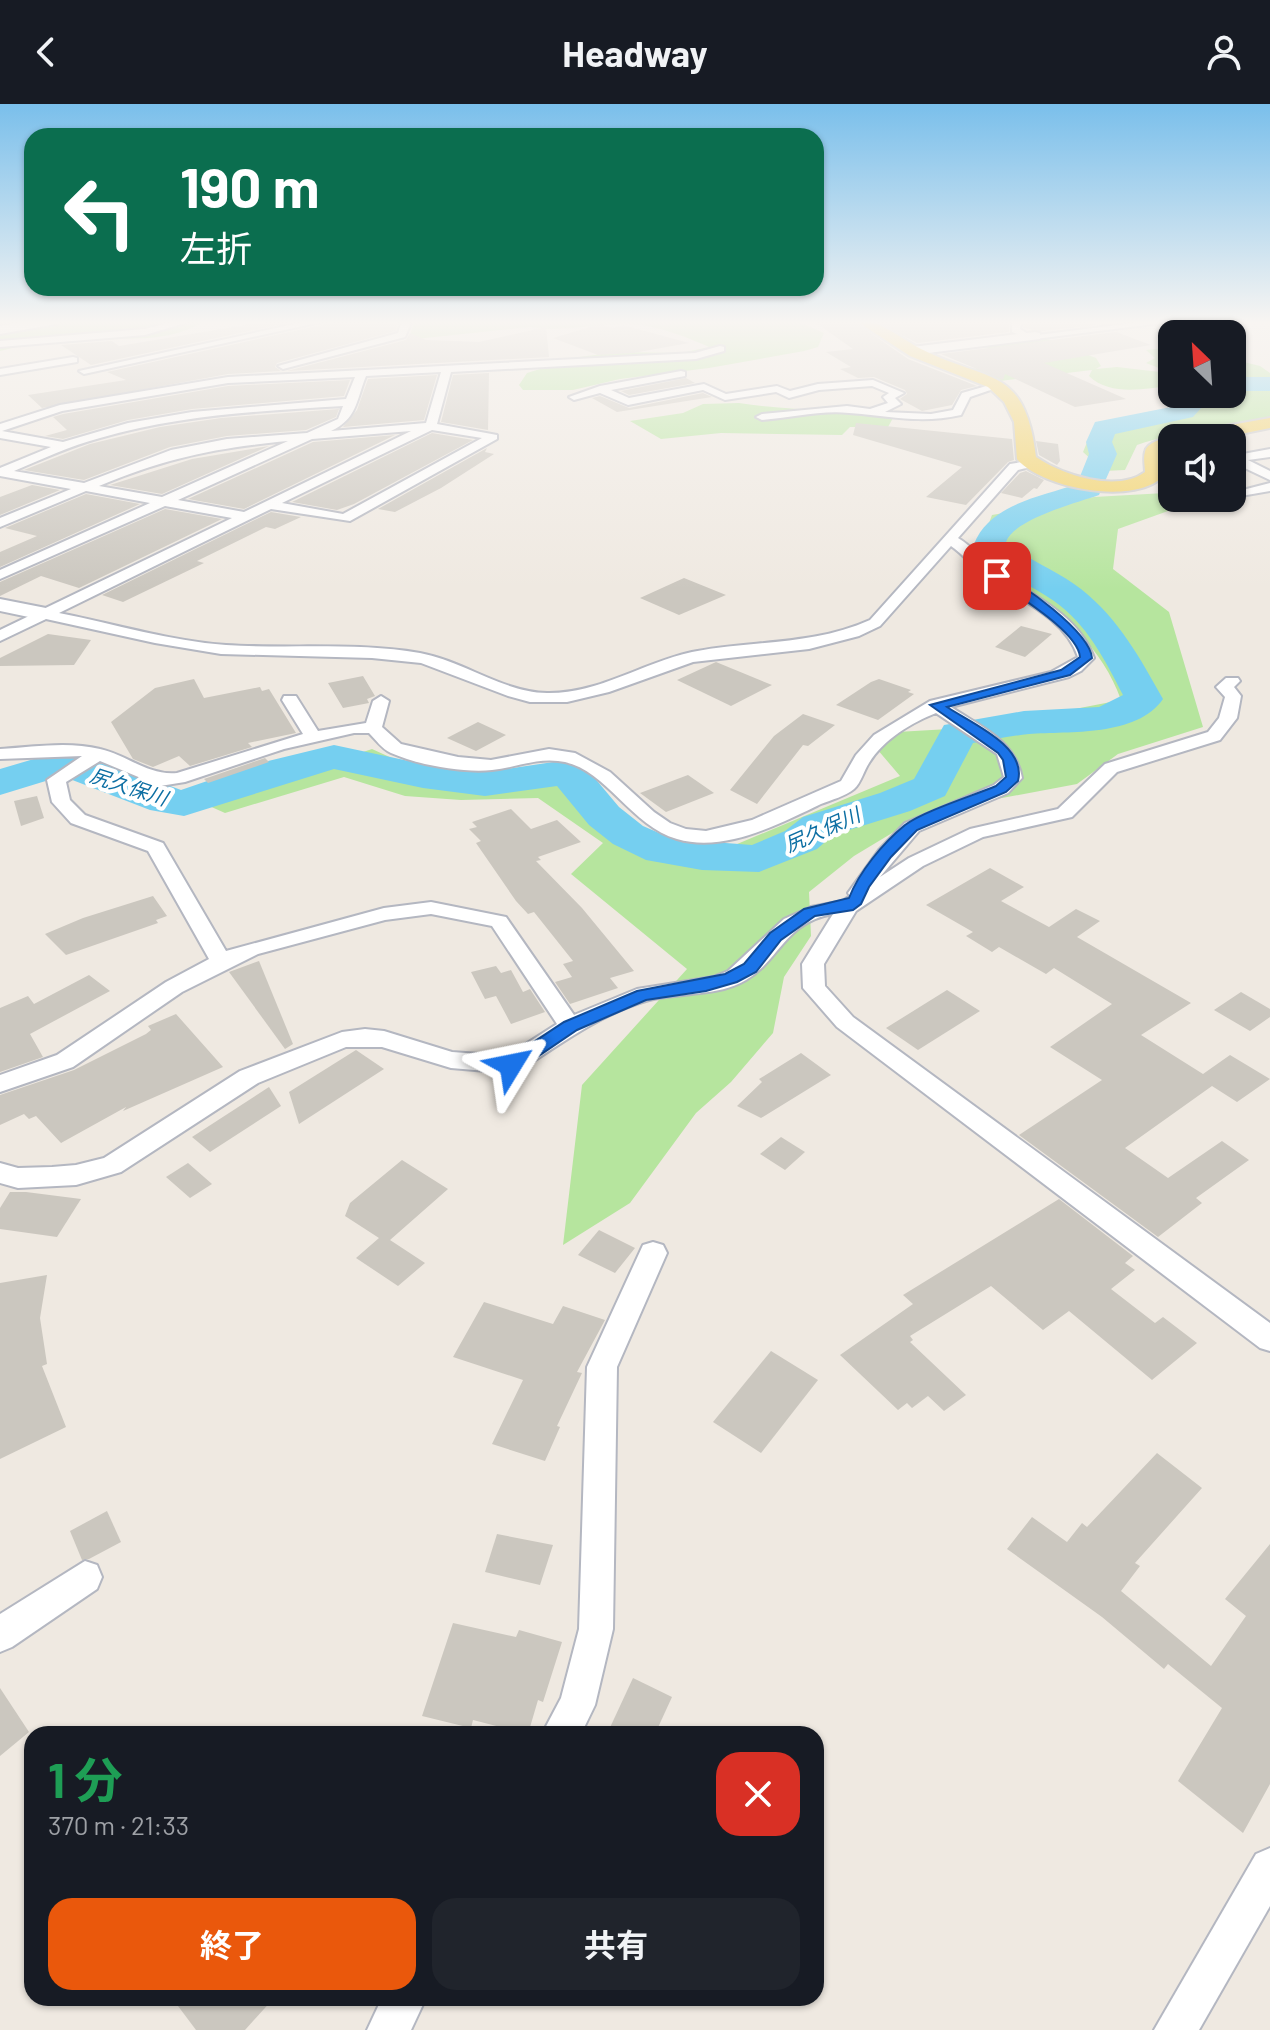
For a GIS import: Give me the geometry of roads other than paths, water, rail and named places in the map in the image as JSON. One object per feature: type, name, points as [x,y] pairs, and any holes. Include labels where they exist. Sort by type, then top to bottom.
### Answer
[{"type":"main road","points":[[1014,410],[1023,422],[1025,454],[1030,463],[1054,474],[1125,486],[1150,481],[1155,474],[1154,450],[1158,448]]},
{"type":"main road","points":[[1246,428],[1270,423]]},
{"type":"street","points":[[0,428],[54,410]]},
{"type":"street","points":[[0,472],[96,435],[237,410]]},
{"type":"street","points":[[0,575],[318,434],[343,421],[349,410]]},
{"type":"street","points":[[0,636],[431,426],[436,410]]},
{"type":"street","points":[[762,417],[838,410]]},
{"type":"street","points":[[852,410],[896,417],[948,415],[959,410]]},
{"type":"street","points":[[871,413],[879,410]]},
{"type":"street","points":[[0,523],[175,453],[266,437],[431,426],[493,437],[345,518],[269,505]]},
{"type":"street","points":[[0,434],[66,446]]},
{"type":"street","points":[[1270,453],[1236,459],[1270,476]]},
{"type":"street","points":[[0,605],[217,649],[380,654],[426,659],[504,691],[533,697],[562,698],[603,690],[691,657],[805,646],[859,632],[875,623],[1014,467],[1030,463]]},
{"type":"street","points":[[0,472],[245,516]]},
{"type":"street","points":[[1246,491],[1270,487]]},
{"type":"street","points":[[0,754],[77,750],[85,762],[160,780],[179,778],[313,736],[354,728],[373,728],[397,749],[478,765],[545,755],[568,757],[589,765],[663,830],[681,836],[709,837],[740,831],[848,785],[858,760],[900,723],[936,705],[1066,673],[1086,658],[1085,649],[1063,623],[980,564],[959,543],[950,540]]},
{"type":"street","points":[[0,1173],[18,1178],[52,1177],[76,1175],[112,1165],[249,1077],[342,1040],[365,1037],[384,1039],[451,1060],[511,1065],[570,1026],[643,995],[731,978],[750,968],[775,937],[810,913],[852,904],[916,862],[977,833],[1065,813],[1111,768],[1214,736],[1225,725],[1233,706],[1233,696],[1224,687],[1232,681]]},
{"type":"street","points":[[290,700],[313,736]]},
{"type":"street","points":[[373,728],[381,701]]},
{"type":"street","points":[[936,705],[986,737],[1010,760],[1013,778],[1001,789],[912,827],[886,854],[861,886],[813,964],[814,988],[845,1022],[1270,1339]]},
{"type":"street","points":[[85,762],[56,780],[61,802],[78,819],[156,847],[221,961]]},
{"type":"street","points":[[0,1084],[65,1061],[174,987],[250,949],[384,914],[431,908],[499,921],[570,1026]]},
{"type":"street","points":[[565,1726],[577,1705],[596,1629],[602,1367],[653,1253]]},
{"type":"street","points":[[0,1635],[85,1577]]},
{"type":"street","points":[[1175,2030],[1270,1868]]},
{"type":"street","points":[[388,2030],[401,2006]]},
{"type":"waterway","name":"尻久保川","points":[[0,783],[61,763],[94,772],[165,801],[184,803],[275,772],[334,757],[423,776],[485,784],[567,772],[604,816],[628,835],[662,851],[702,857],[759,859],[801,840],[818,826],[895,802],[930,787],[958,733],[1024,723],[1107,718],[1144,699],[1112,639],[1068,595],[1016,566],[990,544],[995,530],[1017,515],[1089,489],[1103,454],[1099,442],[1104,428],[1186,410]]}]
